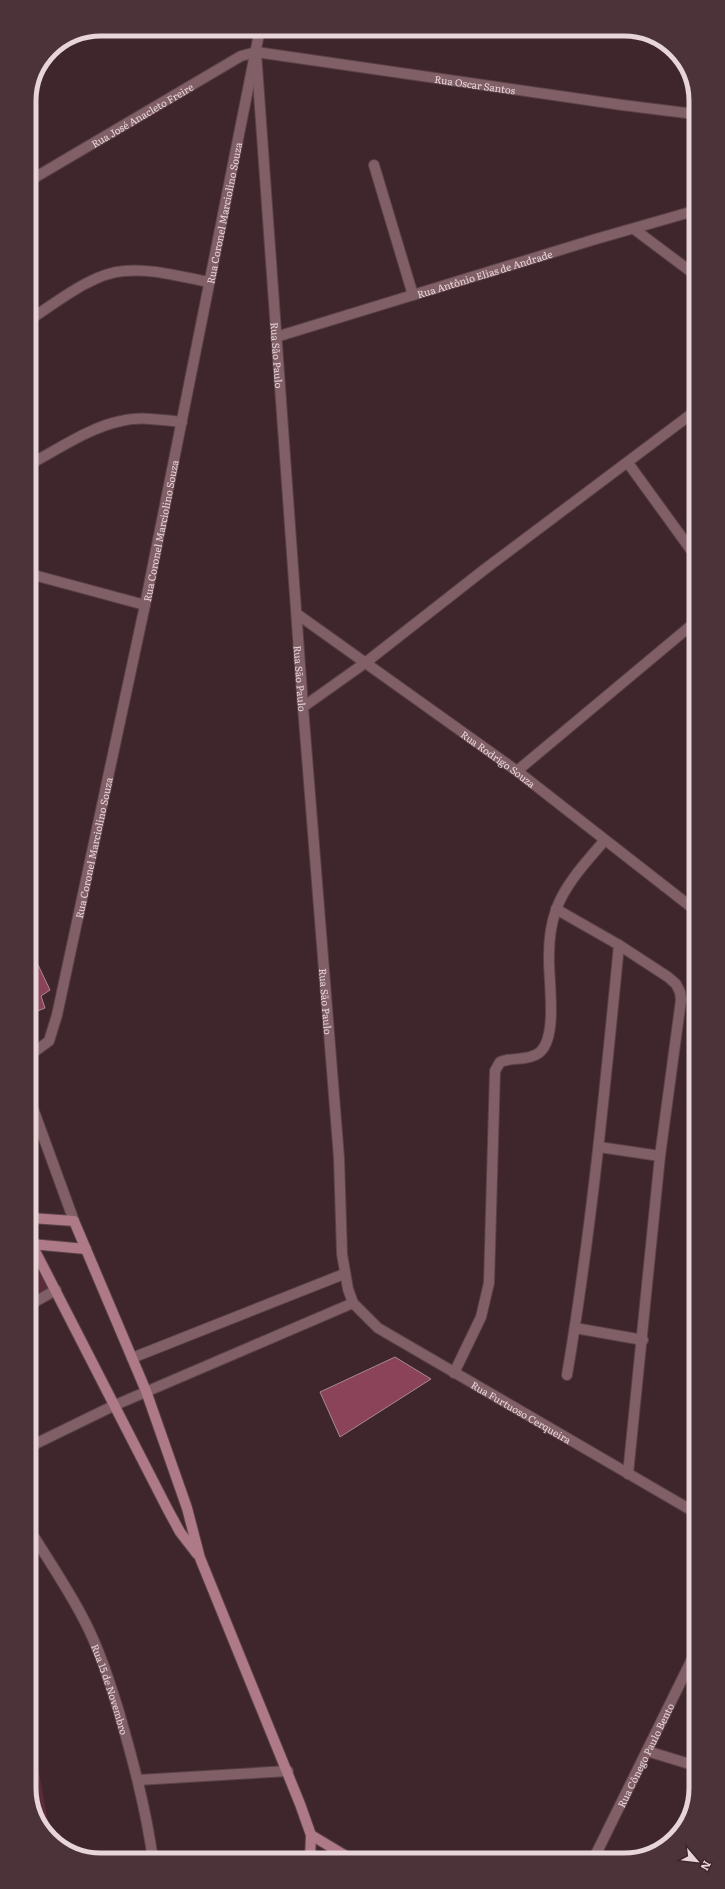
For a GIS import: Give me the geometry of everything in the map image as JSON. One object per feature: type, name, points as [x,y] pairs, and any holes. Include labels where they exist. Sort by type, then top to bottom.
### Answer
[{"type":"main road","points":[[36,1218],[74,1221],[146,1391],[189,1515],[200,1558],[288,1771],[311,1835],[310,1853]]},
{"type":"main road","points":[[36,1244],[86,1249]]},
{"type":"main road","points":[[36,1252],[113,1406],[180,1532],[200,1558]]},
{"type":"main road","points":[[311,1835],[341,1853]]},
{"type":"street","name":"Rua Coronel Marciolino Souza","points":[[36,1050],[49,1041],[53,1031],[145,605],[182,422],[208,282],[259,36]]},
{"type":"street","name":"Rua Oscar Santos","points":[[256,52],[614,104],[689,113]]},
{"type":"street","name":"Rua José Anacleto Freire","points":[[36,177],[241,56],[256,52]]},
{"type":"street","name":"Rua São Paulo","points":[[256,52],[303,707],[339,1158],[342,1254],[344,1274],[353,1303]]},
{"type":"street","points":[[374,165],[413,295]]},
{"type":"street","name":"Rua Antônio Elias de Andrade","points":[[276,337],[689,212]]},
{"type":"street","points":[[634,228],[689,270]]},
{"type":"street","points":[[36,316],[90,282],[108,274],[123,270],[141,270],[208,282]]},
{"type":"street","points":[[303,707],[365,663],[485,569],[689,416]]},
{"type":"street","points":[[36,461],[99,428],[121,421],[141,418],[182,422]]},
{"type":"street","points":[[628,463],[689,547]]},
{"type":"street","points":[[36,576],[145,605]]},
{"type":"street","name":"Rua Rodrigo Souza","points":[[297,614],[517,771],[689,905]]},
{"type":"street","points":[[517,771],[689,627]]},
{"type":"street","points":[[454,1373],[481,1317],[489,1283],[495,1071],[500,1062],[535,1055],[541,1052],[546,1044],[550,1024],[550,931],[556,909],[566,891],[605,840]]},
{"type":"street","points":[[556,909],[620,945],[668,977],[676,984],[680,992],[680,1011],[660,1156],[643,1340],[628,1474]]},
{"type":"street","points":[[567,1375],[575,1328],[599,1147],[620,945]]},
{"type":"street","points":[[36,1119],[74,1221]]},
{"type":"street","points":[[599,1147],[660,1156]]},
{"type":"street","points":[[132,1358],[344,1274]]},
{"type":"street","points":[[36,1301],[56,1290]]},
{"type":"street","points":[[36,1444],[146,1391],[353,1303]]},
{"type":"street","name":"Rua Furtuoso Cerqueira","points":[[353,1303],[378,1328],[689,1509]]},
{"type":"street","points":[[575,1328],[643,1340]]},
{"type":"street","name":"Rua 15 de Novembro","points":[[36,1540],[83,1618],[96,1645],[108,1678],[138,1780],[145,1807],[152,1853]]},
{"type":"street","name":"Rua Cônego Paulo Bento","points":[[596,1853],[689,1665]]},
{"type":"street","points":[[647,1751],[689,1764]]},
{"type":"street","points":[[138,1780],[288,1771]]},
{"type":"shaded area","points":[[36,1268],[51,1289],[36,1296]]},
{"type":"shaded area","points":[[36,1756],[49,1826],[38,1805],[36,1788]]},
{"type":"building","points":[[36,961],[50,990],[41,996],[45,1008],[36,1012]]},
{"type":"building","points":[[395,1357],[431,1379],[340,1437],[320,1392]]}]
